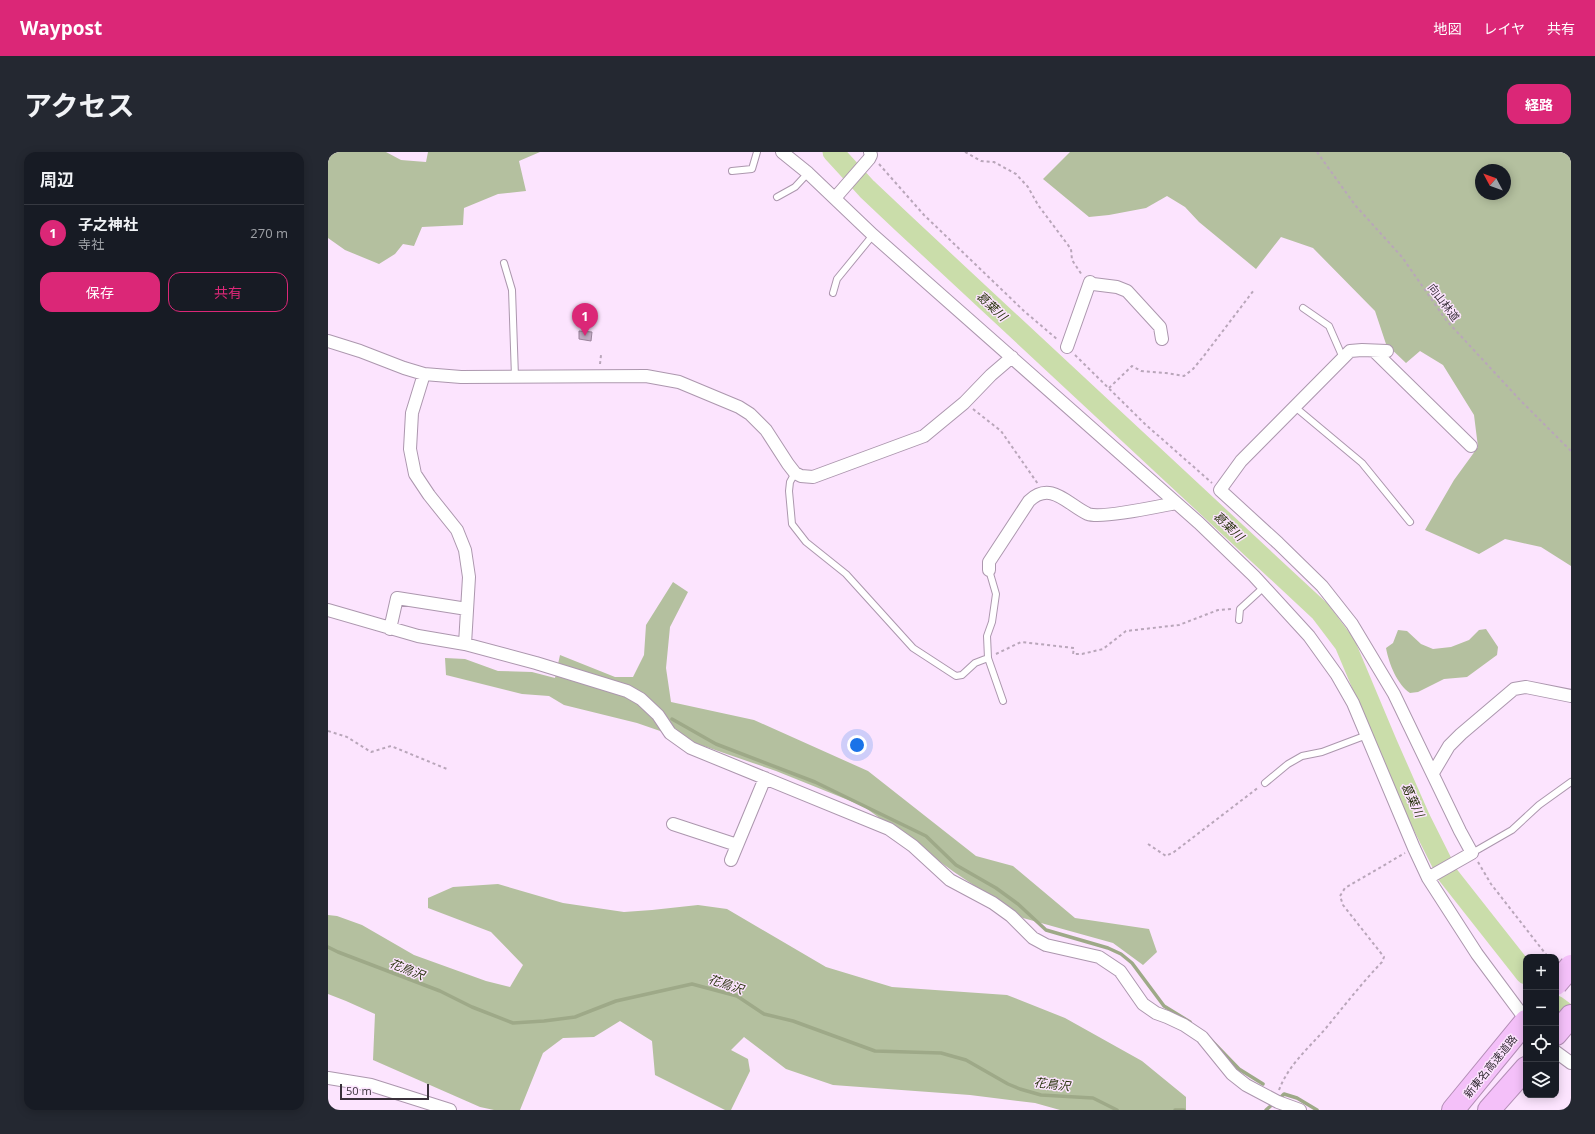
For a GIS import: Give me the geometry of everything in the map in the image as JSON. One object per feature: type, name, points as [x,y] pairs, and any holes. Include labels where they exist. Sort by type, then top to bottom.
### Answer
[{"type":"highway","points":[[1559,980],[1571,966]]},
{"type":"highway","points":[[1559,1030],[1571,1016]]},
{"type":"highway","name":"新東名高速道路","points":[[1453,1110],[1523,1025]]},
{"type":"highway","points":[[1489,1110],[1523,1071]]},
{"type":"street","points":[[782,152],[837,196],[873,234],[1199,523],[1264,587],[1309,636],[1337,675],[1353,703],[1414,848],[1477,954],[1523,1017]]},
{"type":"street","points":[[837,196],[870,155]]},
{"type":"street","points":[[1067,347],[1090,282],[1093,284],[1117,287],[1127,291],[1160,327],[1162,339]]},
{"type":"street","points":[[328,341],[424,374],[461,377],[646,376],[679,382],[739,407],[750,414],[766,430],[788,464],[796,473],[801,476],[813,477],[924,436],[964,403],[1012,357]]},
{"type":"street","points":[[1374,350],[1471,446]]},
{"type":"street","points":[[1387,351],[1350,351],[1241,461],[1220,490],[1322,586],[1352,624],[1394,694],[1471,853],[1431,877]]},
{"type":"street","points":[[424,374],[412,413],[410,448],[415,474],[429,495],[457,530],[465,550],[469,577],[465,644]]},
{"type":"street","points":[[989,570],[989,562],[1029,500],[1036,494],[1044,492],[1058,496],[1090,515],[1105,515],[1176,503]]},
{"type":"street","points":[[390,628],[398,598],[467,609]]},
{"type":"street","points":[[328,610],[418,636],[465,644],[536,663],[627,691],[641,699],[658,715],[670,733],[691,748],[889,829],[913,846],[950,880],[993,903],[1011,916],[1033,938],[1046,944],[1099,957],[1120,971],[1143,1004],[1156,1013],[1184,1025],[1202,1038],[1232,1074],[1246,1085],[1275,1102],[1300,1110]]},
{"type":"street","points":[[1432,773],[1449,746],[1514,689],[1526,687],[1571,696]]},
{"type":"street","points":[[731,860],[765,778]]},
{"type":"street","points":[[673,824],[736,845]]},
{"type":"street","points":[[1559,1054],[1571,1063]]},
{"type":"street","points":[[328,1078],[371,1085],[450,1110]]},
{"type":"lane","points":[[732,171],[752,169],[758,152]]},
{"type":"lane","points":[[777,197],[796,187],[808,174]]},
{"type":"lane","points":[[833,293],[837,279],[873,234]]},
{"type":"lane","points":[[504,263],[512,290],[515,377]]},
{"type":"lane","points":[[1303,308],[1329,326],[1344,358]]},
{"type":"lane","points":[[1295,407],[1362,464],[1410,522]]},
{"type":"lane","points":[[796,473],[790,482],[789,491],[792,524],[806,542],[846,574],[914,648],[956,676],[962,675],[975,663],[988,658]]},
{"type":"lane","points":[[989,570],[996,594],[992,622],[987,636],[988,658],[1003,700]]},
{"type":"lane","points":[[1239,620],[1240,609],[1264,587]]},
{"type":"lane","points":[[1265,783],[1288,764],[1302,756],[1322,752],[1367,735]]},
{"type":"lane","points":[[1471,853],[1512,830],[1539,805],[1571,782]]},
{"type":"path","points":[[964,152],[981,161],[994,162],[1016,174],[1028,187],[1038,205],[1071,249],[1072,260],[1082,276],[1090,282]]},
{"type":"path","name":"向山林道","points":[[1317,152],[1355,205],[1402,258],[1446,320],[1520,400],[1571,451]]},
{"type":"path","points":[[870,155],[924,215],[1024,311],[1067,347],[1145,424],[1220,490]]},
{"type":"path","points":[[1109,388],[1132,366],[1141,371],[1184,376],[1193,369],[1203,357],[1254,290]]},
{"type":"path","points":[[964,403],[981,414],[1001,432],[1044,492]]},
{"type":"path","points":[[988,658],[1021,642],[1074,648],[1072,654],[1082,654],[1103,649],[1126,631],[1179,625],[1218,610],[1240,609]]},
{"type":"path","points":[[328,731],[347,737],[372,752],[391,746],[447,769]]},
{"type":"path","points":[[1148,844],[1166,856],[1174,852],[1265,783]]},
{"type":"path","points":[[1275,1102],[1290,1067],[1326,1028],[1359,985],[1382,962],[1384,957],[1344,906],[1340,896],[1342,892],[1345,888],[1414,848]]},
{"type":"path","points":[[1471,853],[1491,884],[1546,954]]},
{"type":"green space","points":[[328,152],[386,152],[401,160],[426,162],[428,152],[540,152],[519,161],[526,191],[498,194],[464,208],[463,225],[422,227],[414,246],[403,244],[395,254],[379,264],[345,250],[328,238]]},
{"type":"green space","points":[[1070,152],[1571,152],[1571,566],[1541,547],[1505,539],[1479,554],[1425,530],[1454,480],[1478,447],[1474,415],[1443,365],[1420,351],[1406,363],[1386,344],[1375,311],[1313,248],[1281,237],[1256,269],[1199,222],[1185,207],[1167,196],[1146,208],[1089,217],[1043,179]]},
{"type":"green space","points":[[673,582],[688,592],[670,627],[666,668],[671,702],[754,720],[868,771],[976,856],[1013,866],[1075,918],[1149,929],[1157,952],[1143,965],[1113,943],[1023,918],[954,872],[863,806],[776,771],[637,723],[564,705],[549,696],[522,694],[446,675],[445,658],[465,659],[498,671],[532,672],[555,678],[560,655],[615,677],[633,677],[644,655],[646,625]]},
{"type":"green space","points":[[1486,629],[1498,647],[1497,655],[1467,677],[1444,679],[1418,692],[1410,693],[1397,679],[1391,667],[1386,648],[1393,643],[1398,630],[1407,631],[1421,644],[1433,649],[1451,647],[1469,640],[1479,630]]},
{"type":"green space","points":[[498,884],[563,903],[624,912],[698,905],[727,909],[826,967],[892,987],[1007,995],[1065,1018],[1142,1061],[1186,1097],[1186,1110],[1060,1110],[1035,1103],[970,1095],[833,1085],[786,1069],[744,1037],[731,1050],[748,1059],[750,1071],[731,1110],[725,1110],[655,1075],[652,1041],[620,1021],[594,1037],[563,1038],[543,1053],[520,1110],[494,1110],[480,1107],[373,1060],[375,1014],[328,994],[328,915],[337,916],[362,925],[414,955],[486,981],[510,987],[523,965],[491,932],[428,908],[428,898],[453,887]]},
{"type":"building","points":[[579,331],[592,332],[591,341],[579,339]]},
{"type":"waterway","name":"葛葉川","points":[[833,152],[867,189],[903,223],[1320,611],[1345,644],[1420,819],[1448,875],[1523,970]]},
{"type":"waterway","points":[[672,719],[716,744],[815,782],[926,836],[956,865],[996,888],[1018,904],[1046,930],[1108,948],[1121,954],[1132,963],[1164,1006],[1190,1022]]},
{"type":"waterway","name":"花鳥沢","points":[[328,947],[440,991],[472,1007],[513,1023],[575,1017],[616,1001],[692,984],[737,996],[764,1014],[793,1021],[875,1051],[941,1053],[966,1060],[1008,1084],[1020,1089],[1041,1095],[1093,1098],[1117,1110]]},
{"type":"waterway","name":"葛葉川","points":[[1559,1008],[1571,1017]]},
{"type":"waterway","points":[[1210,1039],[1239,1069],[1263,1084]]},
{"type":"waterway","name":"花鳥沢","points":[[1279,1099],[1284,1094],[1297,1098],[1317,1110]]},
{"type":"waterway","name":"花鳥沢","points":[[1266,1110],[1274,1103]]},
{"type":"waterway","name":"花鳥沢","points":[[1175,1110],[1184,1110]]},
{"type":"place","name":"子之神社","points":[[585,336]]}]
